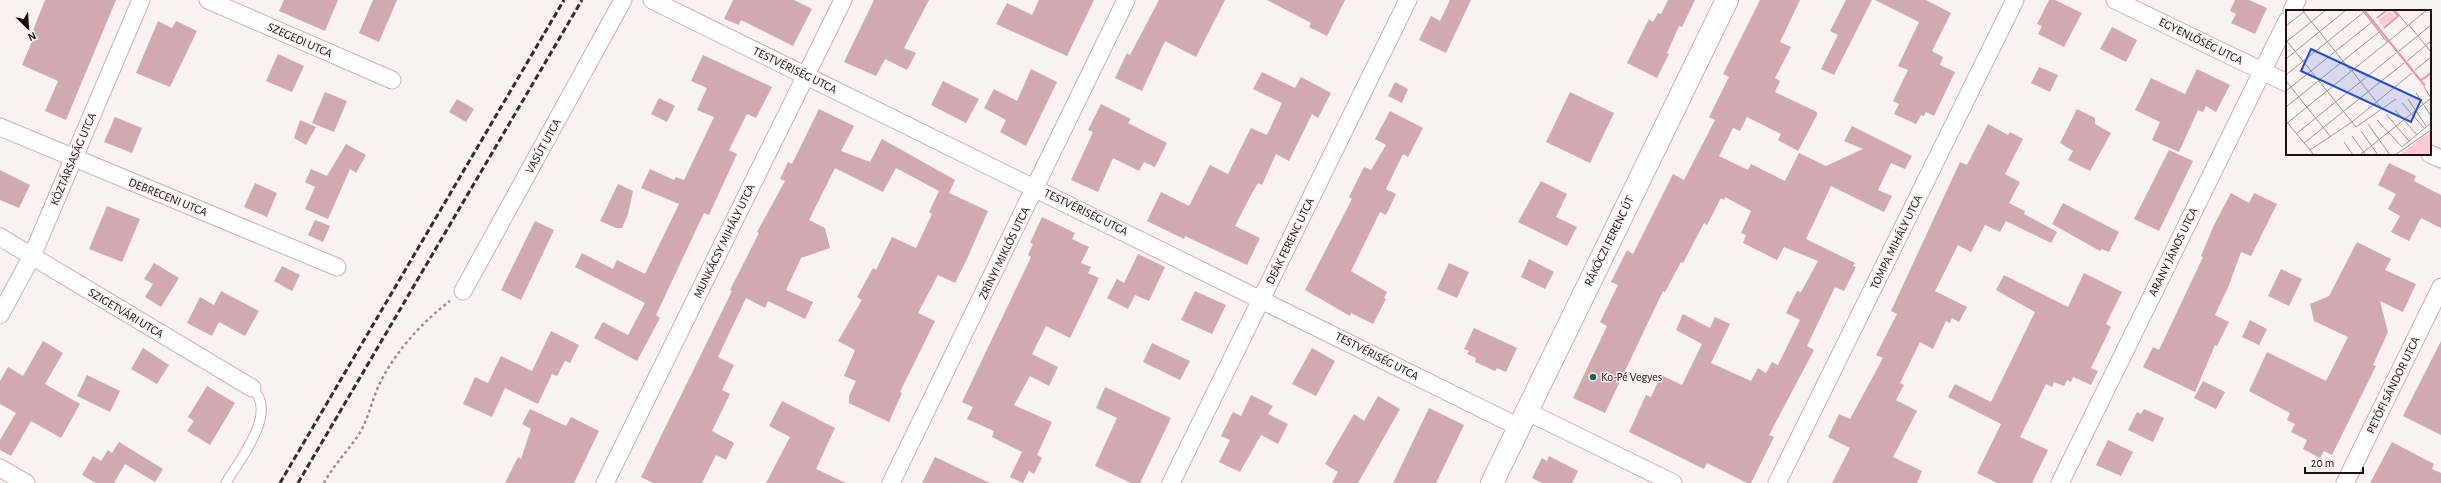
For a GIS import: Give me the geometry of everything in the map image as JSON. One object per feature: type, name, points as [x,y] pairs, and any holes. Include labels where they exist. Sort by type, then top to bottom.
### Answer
[{"type":"street","name":"KÖZTÁRSASÁG UTCA","points":[[0,315],[32,256],[141,0]]},
{"type":"street","name":"SZEGEDI UTCA","points":[[208,0],[392,80]]},
{"type":"street","name":"VASÚT UTCA","points":[[463,291],[623,0]]},
{"type":"street","name":"TESTVÉRISÉG UTCA","points":[[652,0],[1261,298],[1523,419],[1673,483]]},
{"type":"street","name":"MUNKÁCSY MIHÁLY UTCA","points":[[605,483],[843,0]]},
{"type":"street","name":"ZRÍNYI MIKLÓS UTCA","points":[[891,483],[1126,0]]},
{"type":"street","name":"DEÁK FERENC UTCA","points":[[1171,483],[1408,0]]},
{"type":"street","name":"RÁKÓCZI FERENC ÚT","points":[[1492,483],[1727,0]]},
{"type":"street","name":"TOMPA MIHÁLY UTCA","points":[[1777,483],[2015,0]]},
{"type":"street","name":"EGYENLŐSÉG UTCA","points":[[2115,0],[2286,82]]},
{"type":"street","points":[[2292,10],[2297,0]]},
{"type":"street","name":"ARANY JÁNOS UTCA","points":[[2060,483],[2286,23]]},
{"type":"street","name":"DEBRECENI UTCA","points":[[0,127],[337,267]]},
{"type":"street","points":[[2431,154],[2441,159]]},
{"type":"street","name":"SZIGETVÁRI UTCA","points":[[0,237],[252,388]]},
{"type":"street","name":"PETŐFI SÁNDOR UTCA","points":[[2345,483],[2441,287]]},
{"type":"street","points":[[0,468],[26,483]]},
{"type":"lane","points":[[226,483],[262,418],[262,403],[252,388]]},
{"type":"path","points":[[324,483],[331,469],[351,447],[367,420],[379,386],[396,357],[436,311],[463,291]]},
{"type":"building","points":[[45,0],[116,0],[66,120],[45,111],[58,81],[22,65],[35,34],[32,33]]},
{"type":"building","points":[[284,0],[338,0],[325,31],[279,11]]},
{"type":"building","points":[[373,0],[397,0],[379,42],[359,33]]},
{"type":"building","points":[[733,0],[794,0],[812,9],[793,46],[741,20],[739,25],[724,19]]},
{"type":"building","points":[[874,0],[929,0],[904,48],[916,53],[907,70],[885,59],[876,76],[844,62]]},
{"type":"building","points":[[1039,0],[1094,0],[1067,56],[996,24],[1007,3],[1032,15]]},
{"type":"building","points":[[1159,0],[1225,0],[1196,57],[1165,41],[1142,91],[1115,78],[1127,53],[1130,55]]},
{"type":"building","points":[[1267,0],[1345,0],[1327,36],[1309,27],[1311,23]]},
{"type":"building","points":[[1450,0],[1471,0],[1446,53],[1419,40],[1431,16],[1440,21]]},
{"type":"building","points":[[1668,0],[1695,0],[1682,27],[1679,26],[1667,53],[1669,54],[1657,78],[1627,63],[1649,19],[1653,22],[1658,13],[1661,14]]},
{"type":"building","points":[[1760,0],[1800,0],[1780,42],[1791,47],[1775,78],[1780,81],[1775,92],[1817,112],[1817,115],[1798,151],[1778,140],[1781,134],[1747,117],[1740,131],[1733,128],[1719,156],[1748,170],[1751,164],[1785,181],[1799,153],[1826,166],[1863,149],[1844,141],[1852,126],[1912,156],[1905,169],[1891,163],[1878,190],[1892,196],[1884,212],[1831,186],[1806,239],[1855,263],[1853,266],[1856,267],[1844,291],[1835,287],[1807,346],[1814,350],[1769,435],[1774,437],[1751,483],[1747,483],[1707,463],[1704,469],[1629,432],[1646,395],[1651,397],[1661,375],[1682,385],[1702,344],[1676,330],[1683,314],[1710,328],[1715,317],[1730,324],[1711,363],[1751,381],[1758,368],[1766,373],[1772,362],[1778,365],[1800,320],[1786,313],[1797,291],[1801,292],[1818,261],[1784,247],[1777,260],[1743,243],[1746,235],[1741,233],[1751,211],[1725,197],[1724,200],[1721,198],[1707,225],[1704,223],[1683,263],[1681,262],[1665,292],[1663,291],[1605,413],[1573,398],[1607,326],[1600,322],[1618,285],[1611,282],[1627,250],[1633,254],[1673,174],[1684,180],[1715,120],[1709,117],[1729,77],[1723,74]]},
{"type":"building","points":[[1846,0],[1872,0],[1834,75],[1821,69],[1838,35],[1830,31]]},
{"type":"building","points":[[1875,0],[1926,0],[1951,13],[1932,51],[1943,57],[1940,65],[1955,72],[1934,116],[1926,112],[1924,116],[1921,115],[1916,124],[1894,114],[1899,104],[1893,101],[1908,70],[1898,66],[1919,22]]},
{"type":"building","points":[[2049,0],[2055,0],[2082,13],[2064,47],[2038,34],[2042,26],[2037,24]]},
{"type":"building","points":[[2235,0],[2249,0],[2267,8],[2255,34],[2231,23],[2236,14],[2230,11]]},
{"type":"building","points":[[158,21],[172,28],[176,21],[197,31],[170,87],[136,73]]},
{"type":"building","points":[[2112,27],[2137,40],[2126,62],[2100,49]]},
{"type":"building","points":[[278,54],[304,66],[292,92],[266,81]]},
{"type":"building","points":[[703,55],[772,87],[756,118],[747,114],[729,150],[737,154],[709,215],[704,213],[656,315],[660,318],[637,361],[594,338],[603,322],[628,335],[645,303],[575,267],[582,253],[613,269],[617,260],[645,274],[679,204],[641,188],[650,169],[674,180],[676,177],[684,180],[714,117],[697,110],[707,88],[691,81]]},
{"type":"building","points":[[2039,67],[2058,75],[2050,92],[2031,83]]},
{"type":"building","points":[[1031,69],[1057,82],[1026,146],[1000,132],[1006,120],[984,108],[994,89],[1017,101]]},
{"type":"building","points":[[2197,69],[2230,85],[2216,112],[2206,106],[2203,112],[2198,110],[2179,152],[2152,140],[2160,122],[2135,110],[2151,78],[2185,94]]},
{"type":"building","points":[[1262,72],[1295,88],[1301,77],[1331,93],[1318,118],[1312,114],[1289,161],[1276,154],[1262,185],[1258,183],[1235,226],[1260,238],[1247,265],[1185,236],[1184,239],[1147,221],[1161,192],[1189,206],[1210,165],[1228,174],[1251,128],[1267,135],[1282,103],[1253,89]]},
{"type":"building","points":[[943,81],[979,99],[966,123],[931,105]]},
{"type":"building","points":[[1395,82],[1408,89],[1402,103],[1388,96]]},
{"type":"building","points":[[325,92],[347,101],[334,132],[312,123]]},
{"type":"building","points":[[1570,92],[1614,113],[1590,163],[1546,142]]},
{"type":"building","points":[[659,98],[675,106],[667,122],[651,114]]},
{"type":"building","points":[[457,99],[474,109],[466,122],[449,112]]},
{"type":"building","points":[[1101,104],[1131,119],[1128,123],[1167,143],[1155,167],[1144,162],[1139,171],[1113,158],[1098,192],[1071,180],[1093,132],[1088,130]]},
{"type":"building","points":[[819,109],[854,126],[841,151],[870,162],[882,139],[955,180],[949,193],[988,211],[967,259],[955,283],[938,275],[918,313],[935,321],[900,392],[902,393],[889,422],[849,403],[849,396],[856,381],[844,376],[855,350],[838,341],[862,300],[857,297],[873,268],[876,270],[892,237],[916,248],[932,214],[929,212],[939,191],[896,168],[883,192],[835,168],[809,220],[825,228],[830,248],[801,258],[786,290],[813,302],[805,319],[768,301],[765,308],[746,298],[718,357],[734,365],[722,390],[730,394],[712,431],[734,443],[726,460],[716,455],[702,483],[653,483],[641,477],[732,291],[730,290],[759,233],[757,232],[785,181],[780,179],[788,162],[792,164]]},
{"type":"building","points":[[2077,109],[2095,118],[2095,124],[2111,133],[2090,171],[2068,160],[2073,151],[2060,143]]},
{"type":"building","points":[[1390,111],[1423,128],[1408,157],[1403,154],[1386,189],[1396,194],[1386,215],[1380,212],[1351,271],[1387,292],[1384,298],[1386,299],[1373,324],[1351,313],[1350,316],[1305,290],[1352,199],[1349,197],[1364,167],[1371,170],[1386,145],[1375,139]]},
{"type":"building","points":[[115,117],[142,128],[132,153],[104,142]]},
{"type":"building","points":[[300,120],[316,127],[306,145],[294,138]]},
{"type":"building","points":[[1988,124],[2008,135],[2010,132],[2023,139],[2005,174],[2020,182],[2009,203],[2025,211],[2024,214],[2057,232],[2051,243],[2006,221],[2000,232],[1985,225],[1971,252],[1958,245],[1935,291],[1967,307],[1959,322],[1952,318],[1950,323],[1946,321],[1933,349],[1920,342],[1900,383],[1904,385],[1896,400],[1917,411],[1893,457],[1922,471],[1917,483],[1832,483],[1850,448],[1828,437],[1839,414],[1850,419],[1883,358],[1876,355],[1897,314],[1891,311],[1960,162],[1967,165]]},
{"type":"building","points":[[346,144],[366,155],[356,173],[350,169],[328,219],[305,209],[315,187],[305,182],[311,169],[327,176]]},
{"type":"building","points":[[2169,150],[2193,161],[2159,231],[2134,219]]},
{"type":"building","points":[[2389,163],[2416,176],[2414,181],[2441,195],[2441,228],[2421,218],[2409,241],[2391,232],[2400,216],[2388,209],[2396,194],[2378,185]]},
{"type":"building","points":[[0,170],[30,185],[19,208],[0,200]]},
{"type":"building","points":[[1541,181],[1567,194],[1556,217],[1577,227],[1567,246],[1518,222]]},
{"type":"building","points":[[255,183],[277,193],[267,217],[244,207]]},
{"type":"building","points":[[618,184],[633,191],[628,214],[622,228],[616,228],[600,221]]},
{"type":"building","points":[[2231,193],[2249,203],[2254,193],[2277,204],[2251,256],[2241,252],[2229,285],[2215,315],[2229,322],[2217,346],[2215,345],[2195,392],[2143,367],[2153,347],[2159,350],[2203,257],[2201,256],[2214,225]]},
{"type":"building","points":[[2063,203],[2119,232],[2109,252],[2102,249],[2100,251],[2052,224]]},
{"type":"building","points":[[107,206],[140,219],[122,262],[89,249]]},
{"type":"building","points":[[1042,217],[1075,233],[1072,239],[1089,247],[1081,263],[1091,267],[1088,273],[1099,278],[1070,338],[1046,326],[1032,354],[1058,367],[1049,386],[1030,376],[1014,405],[1052,422],[1037,455],[1042,458],[1034,474],[1029,471],[1023,483],[1010,477],[1022,452],[992,437],[994,431],[967,419],[973,407],[962,402],[1031,257],[1028,255],[1033,244],[1030,243]]},
{"type":"building","points":[[315,220],[330,226],[323,242],[308,235]]},
{"type":"building","points":[[535,221],[554,230],[521,300],[501,290]]},
{"type":"building","points":[[2357,242],[2391,259],[2385,270],[2416,284],[2403,312],[2380,301],[2388,332],[2373,365],[2376,366],[2332,455],[2324,451],[2320,458],[2303,449],[2307,440],[2291,432],[2295,424],[2287,420],[2290,413],[2249,391],[2267,352],[2326,381],[2348,337],[2314,321],[2310,304],[2329,296]]},
{"type":"building","points":[[1138,254],[1165,267],[1149,301],[1135,295],[1128,309],[1107,298],[1117,279],[1124,283]]},
{"type":"building","points":[[1529,259],[1554,272],[1545,289],[1521,277]]},
{"type":"building","points":[[154,263],[179,278],[161,307],[145,297],[153,284],[144,279]]},
{"type":"building","points":[[1449,263],[1469,272],[1457,298],[1437,289]]},
{"type":"building","points":[[282,266],[300,275],[292,291],[274,281]]},
{"type":"building","points":[[2281,269],[2302,279],[2289,306],[2268,296]]},
{"type":"building","points":[[2084,273],[2122,292],[2106,324],[2111,327],[2091,368],[2098,371],[2091,385],[2073,377],[2071,382],[2067,380],[2064,386],[2054,382],[2052,387],[2046,384],[2020,437],[2048,450],[2032,483],[1997,483],[1977,473],[2001,424],[1948,397],[1955,384],[1991,402],[2035,312],[1996,290],[2004,275],[2068,307]]},
{"type":"building","points":[[221,291],[259,311],[245,336],[219,322],[212,336],[187,323],[200,297],[214,305]]},
{"type":"building","points":[[1195,291],[1226,305],[1212,334],[1181,320]]},
{"type":"building","points":[[2250,320],[2267,329],[2259,345],[2242,337]]},
{"type":"building","points":[[1474,328],[1517,348],[1506,372],[1497,368],[1495,371],[1475,362],[1476,358],[1467,354],[1469,351],[1464,349]]},
{"type":"building","points":[[551,331],[579,345],[570,363],[565,361],[557,376],[552,374],[538,404],[505,388],[492,417],[463,404],[475,377],[488,383],[501,356],[532,371]]},
{"type":"building","points":[[43,341],[63,353],[45,384],[80,404],[61,438],[31,421],[11,456],[0,450],[0,440],[16,413],[0,404],[0,381],[8,367],[23,376]]},
{"type":"building","points":[[2441,341],[2441,435],[2403,416]]},
{"type":"building","points":[[1152,343],[1190,361],[1180,380],[1143,362]]},
{"type":"building","points":[[143,348],[169,365],[157,384],[131,369]]},
{"type":"building","points":[[1312,348],[1335,361],[1316,396],[1292,384]]},
{"type":"building","points":[[87,375],[120,391],[110,412],[77,396]]},
{"type":"building","points":[[2203,381],[2225,392],[2216,409],[2194,398]]},
{"type":"building","points":[[207,386],[235,403],[210,445],[187,431],[194,421],[188,417]]},
{"type":"building","points":[[1105,387],[1171,418],[1140,483],[1131,483],[1095,466],[1117,418],[1096,408]]},
{"type":"building","points":[[1251,395],[1273,406],[1268,414],[1288,424],[1278,444],[1261,435],[1240,472],[1219,462],[1230,440],[1221,436],[1233,412],[1241,416]]},
{"type":"building","points":[[1378,396],[1400,409],[1358,483],[1332,483],[1338,472],[1325,464],[1354,414],[1364,421]]},
{"type":"building","points":[[782,401],[835,428],[816,469],[846,483],[766,483],[790,437],[769,426]]},
{"type":"building","points":[[1429,408],[1464,425],[1436,483],[1393,483]]},
{"type":"building","points":[[530,409],[566,426],[571,417],[599,431],[574,483],[505,483],[518,457],[521,459],[531,429],[522,424]]},
{"type":"building","points":[[2144,409],[2164,418],[2153,442],[2128,430],[2137,412],[2141,414]]},
{"type":"building","points":[[2108,440],[2133,452],[2121,476],[2096,465]]},
{"type":"building","points":[[119,442],[163,469],[155,482],[125,464],[114,483],[96,483],[82,475],[93,456],[101,461],[108,450],[112,453]]},
{"type":"building","points":[[2392,442],[2434,464],[2432,469],[2441,473],[2441,483],[2370,483]]},
{"type":"building","points":[[1549,456],[1578,471],[1572,483],[1542,483],[1532,478],[1542,458],[1547,461]]},
{"type":"building","points":[[935,457],[990,483],[922,483]]},
{"type":"railway","points":[[280,483],[564,0]]},
{"type":"railway","points":[[298,483],[582,0]]},
{"type":"place","name":"Ko-Pé Vegyes","points":[[1593,377]]}]
